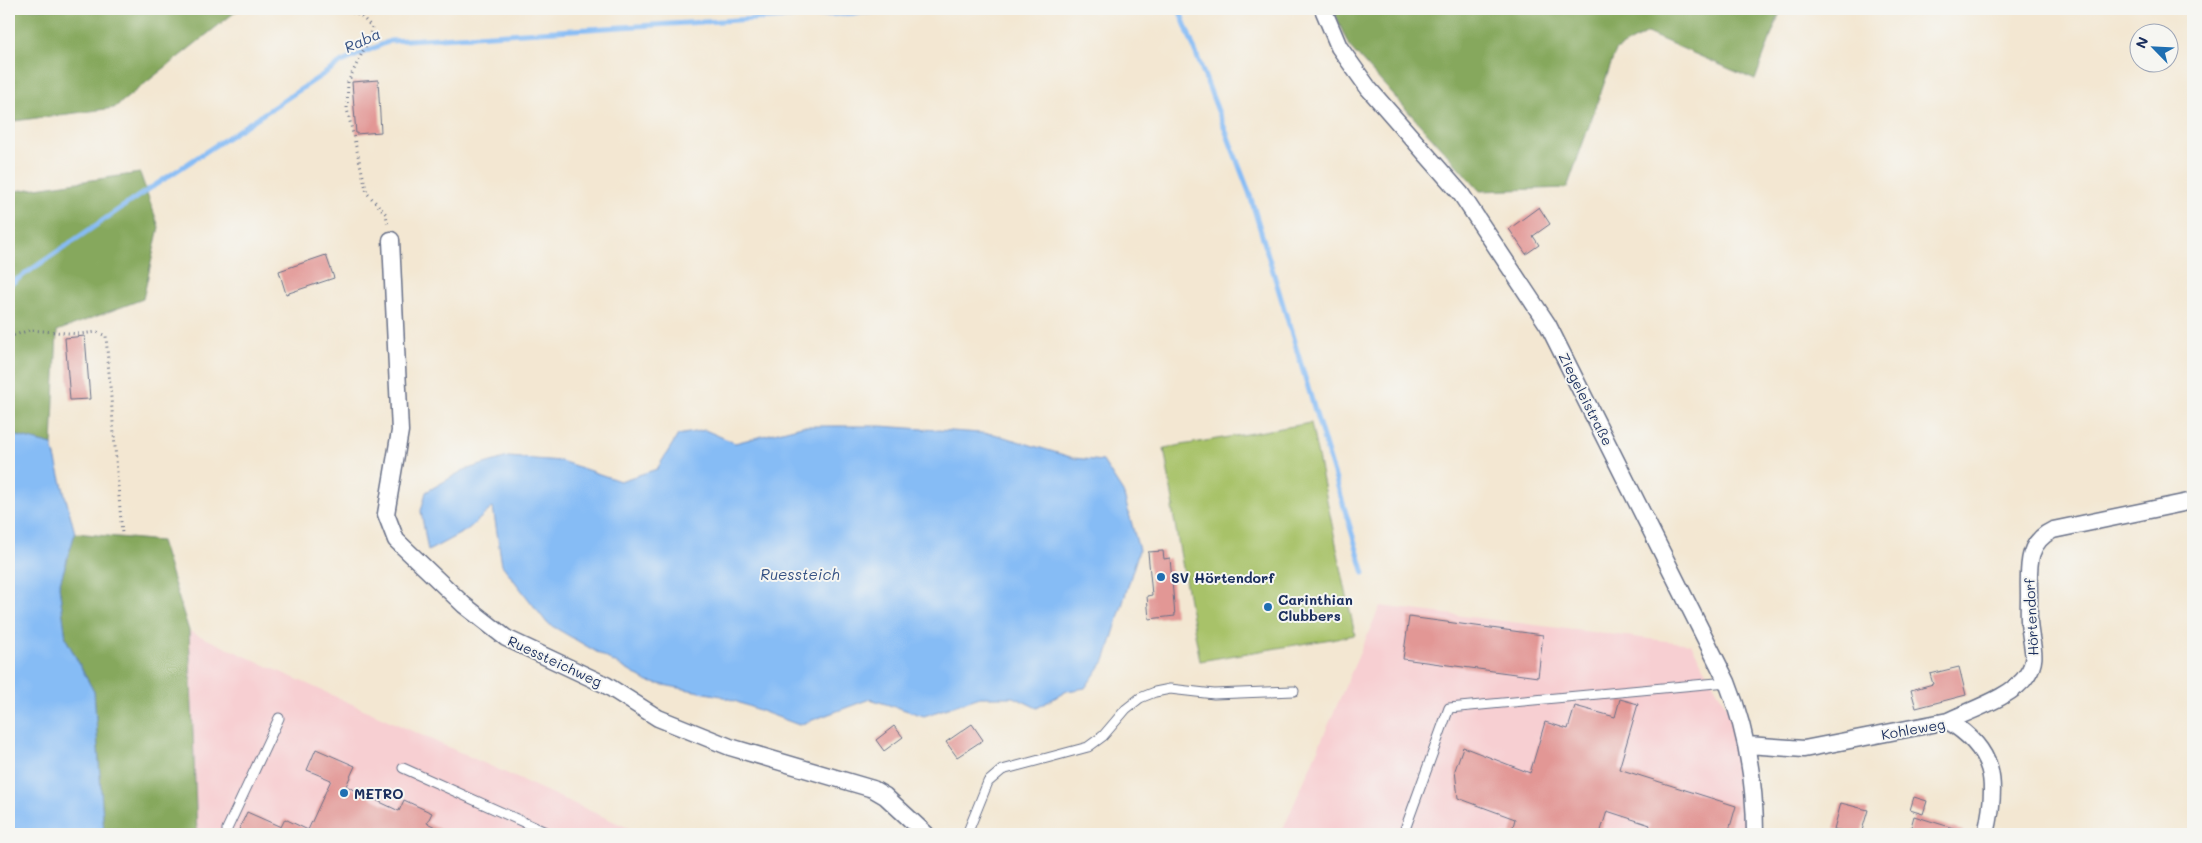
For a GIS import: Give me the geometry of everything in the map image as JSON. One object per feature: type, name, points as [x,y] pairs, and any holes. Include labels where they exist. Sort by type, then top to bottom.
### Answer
[{"type":"street","name":"Ziegeleistraße","points":[[1324,9],[1339,47],[1369,89],[1461,194],[1548,325],[1727,682],[1748,744],[1754,793],[1755,834]]},
{"type":"street","name":"Ruessteichweg","points":[[390,240],[400,432],[386,514],[396,540],[464,605],[506,638],[606,685],[667,721],[730,747],[873,789],[885,796],[926,834]]},
{"type":"street","name":"Hörtendorf","points":[[1948,721],[2016,687],[2027,675],[2036,656],[2029,630],[2029,564],[2033,549],[2041,536],[2053,530],[2193,501]]},
{"type":"street","name":"Kohleweg","points":[[1748,744],[1804,749],[1948,721],[1973,737],[1987,759],[1991,775],[1991,793],[1986,834]]},
{"type":"lane","points":[[1409,834],[1404,832],[1449,708],[1727,682]]},
{"type":"lane","points":[[967,834],[988,782],[994,775],[1002,770],[1088,747],[1103,736],[1126,709],[1140,698],[1170,690],[1214,694],[1294,691]]},
{"type":"lane","points":[[227,834],[227,828],[279,718]]},
{"type":"lane","points":[[403,768],[550,834]]},
{"type":"path","points":[[343,9],[361,16],[372,27],[368,43],[348,82],[347,109],[367,193],[386,214],[390,240]]},
{"type":"path","points":[[9,337],[30,330],[80,334],[97,332],[106,336],[122,534]]},
{"type":"shaded area","points":[[1380,606],[1691,644],[1729,711],[1746,795],[1747,834],[1281,834]]},
{"type":"shaded area","points":[[189,631],[642,834],[197,834]]},
{"type":"green space","points":[[9,9],[239,9],[114,108],[14,121],[9,150]]},
{"type":"green space","points":[[1333,9],[1781,9],[1755,80],[1647,33],[1616,50],[1567,188],[1480,191],[1349,46]]},
{"type":"green space","points":[[140,173],[159,227],[143,299],[57,331],[52,445],[9,434],[9,192]]},
{"type":"green space","name":"Carinthian Clubbers","points":[[1311,423],[1355,635],[1200,661],[1172,508],[1174,507],[1164,448]]},
{"type":"green space","points":[[75,533],[161,541],[189,631],[197,834],[104,834],[94,692],[66,639],[59,586]]},
{"type":"water","name":"Ruessteich","points":[[802,426],[880,426],[994,434],[1074,458],[1103,461],[1123,492],[1139,550],[1106,658],[1085,688],[1067,691],[1037,708],[1014,697],[980,697],[924,716],[870,699],[799,725],[721,696],[648,682],[547,623],[502,565],[493,507],[467,530],[428,551],[421,511],[426,492],[464,470],[508,457],[561,461],[620,481],[657,469],[678,435],[705,430],[735,443]]},
{"type":"water","points":[[9,434],[52,445],[75,533],[59,586],[66,639],[94,692],[104,834],[9,834]]},
{"type":"building","points":[[378,80],[381,132],[356,134],[352,82]]},
{"type":"building","points":[[1539,207],[1550,224],[1533,236],[1539,245],[1526,254],[1509,229]]},
{"type":"building","points":[[326,255],[334,278],[286,294],[279,271]]},
{"type":"building","points":[[85,336],[90,399],[70,400],[65,338]]},
{"type":"building","name":"SV Hörtendorf","points":[[1163,551],[1164,559],[1170,558],[1175,616],[1149,619],[1147,596],[1152,595],[1148,552]]},
{"type":"building","points":[[1409,617],[1543,635],[1538,677],[1403,659]]},
{"type":"building","points":[[1959,667],[1966,695],[1916,708],[1911,690],[1933,684],[1930,674]]},
{"type":"building","points":[[1620,699],[1638,704],[1619,769],[1736,806],[1728,834],[1647,834],[1650,825],[1607,811],[1600,834],[1511,834],[1515,819],[1458,798],[1455,770],[1463,747],[1530,773],[1545,722],[1568,729],[1575,706],[1615,717]]},
{"type":"building","points":[[972,724],[983,740],[957,757],[946,742]]},
{"type":"building","points":[[894,726],[903,737],[884,751],[876,740]]},
{"type":"building","name":"METRO","points":[[316,749],[355,766],[346,786],[399,811],[404,800],[432,813],[427,823],[450,834],[237,834],[247,812],[281,827],[285,819],[308,830],[331,780],[307,770]]},
{"type":"building","points":[[1914,797],[1927,801],[1923,814],[1910,810]]},
{"type":"building","points":[[1841,803],[1868,810],[1861,834],[1834,829]]},
{"type":"building","points":[[1914,816],[1963,831],[1962,834],[1909,834]]},
{"type":"waterway","name":"Raba","points":[[9,285],[137,197],[342,62],[390,41],[871,12],[881,9]]},
{"type":"waterway","points":[[1179,9],[1249,192],[1364,573]]},
{"type":"place","name":"SV Hörtendorf","points":[[1161,577]]},
{"type":"place","name":"Carinthian Clubbers","points":[[1268,607]]},
{"type":"place","name":"METRO","points":[[344,793]]}]
